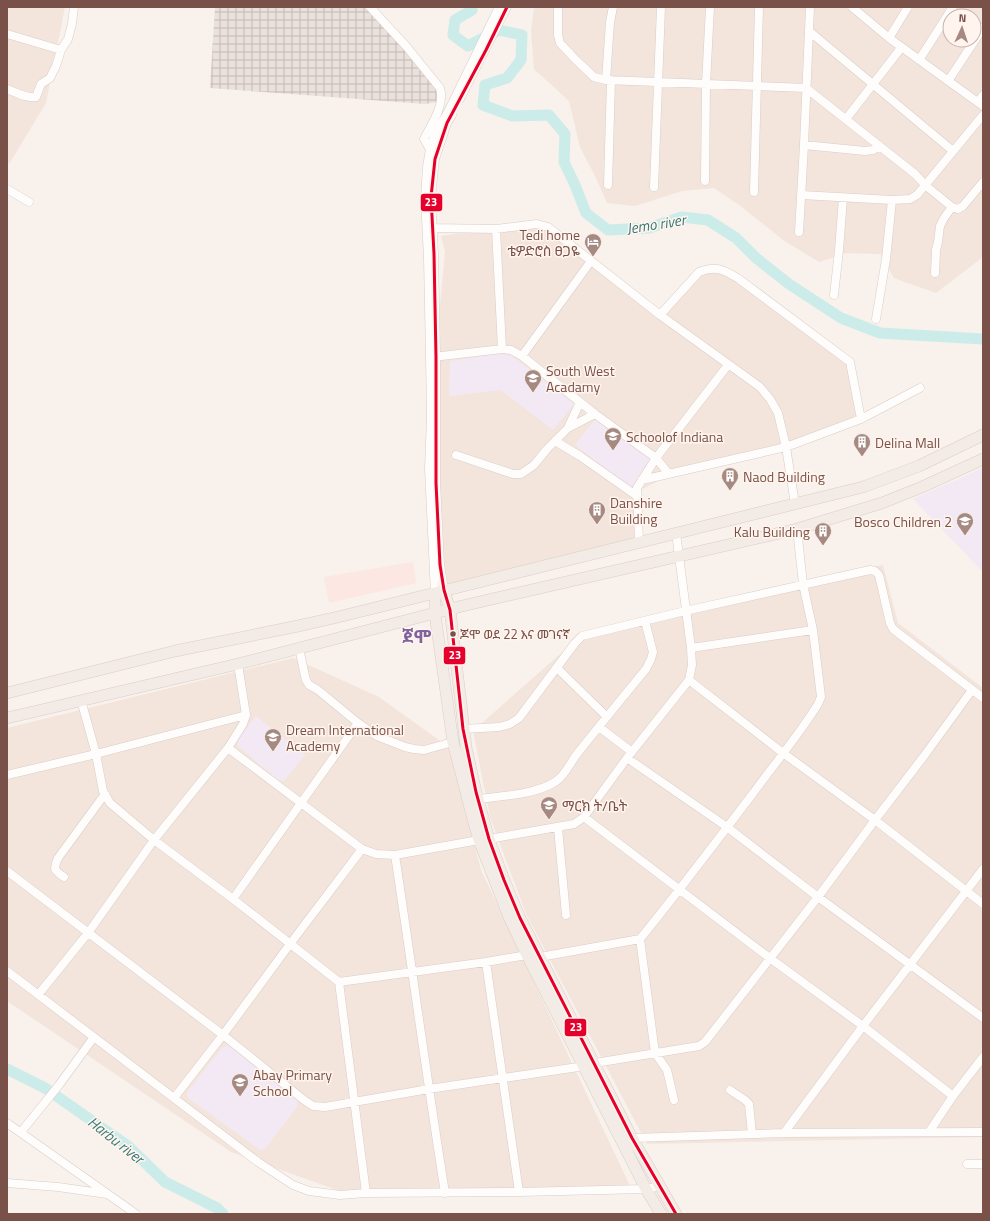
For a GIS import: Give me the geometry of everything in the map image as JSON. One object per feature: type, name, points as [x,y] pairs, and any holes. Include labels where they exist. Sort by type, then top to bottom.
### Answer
[{"type":"main road","points":[[7,693],[175,651],[298,626],[863,487],[919,466],[983,436]]},
{"type":"main road","points":[[7,718],[238,664],[475,604],[797,529],[882,504],[983,459]]},
{"type":"main road","points":[[439,592],[450,610],[463,729],[478,799],[484,840],[504,880],[520,918],[540,957],[549,985]]},
{"type":"main road","points":[[439,592],[435,614],[453,742],[509,917],[527,955],[549,985],[590,1064],[676,1214]]},
{"type":"main road","points":[[453,632],[456,619],[461,613],[475,604]]},
{"type":"main road","points":[[413,620],[428,623],[438,629]]},
{"type":"main road","points":[[590,1064],[646,1189],[661,1214]]},
{"type":"street","points":[[7,89],[31,98],[36,97],[41,84],[50,78],[61,50],[68,39],[74,7]]},
{"type":"street","points":[[370,7],[406,46],[440,88],[442,95],[440,108],[424,139],[435,159]]},
{"type":"street","points":[[558,7],[558,35],[560,43],[594,77],[609,80],[806,88],[880,146],[952,207],[958,209],[963,206],[983,182]]},
{"type":"street","points":[[608,185],[610,22],[613,7]]},
{"type":"street","points":[[654,187],[661,7]]},
{"type":"street","points":[[704,181],[706,84],[710,7]]},
{"type":"street","points":[[754,192],[759,7]]},
{"type":"street","points":[[799,232],[810,7]]},
{"type":"street","points":[[852,7],[901,48],[981,104],[983,95]]},
{"type":"street","points":[[888,38],[908,7]]},
{"type":"street","points":[[919,60],[953,7]]},
{"type":"street","points":[[439,592],[429,469],[433,357],[433,228],[431,197],[435,159],[447,124],[502,9]]},
{"type":"street","points":[[948,81],[983,28]]},
{"type":"street","points":[[809,31],[953,151]]},
{"type":"street","points":[[7,34],[61,50]]},
{"type":"street","points":[[433,357],[425,198],[427,167],[430,149],[435,134],[483,48]]},
{"type":"street","points":[[846,119],[901,48]]},
{"type":"street","points":[[801,196],[892,200],[910,199],[916,196],[983,115]]},
{"type":"street","points":[[804,145],[865,151],[873,150],[880,146]]},
{"type":"street","points":[[7,189],[29,202]]},
{"type":"street","points":[[834,295],[840,250],[843,198]]},
{"type":"street","points":[[876,320],[886,259],[892,200]]},
{"type":"street","points":[[935,273],[936,250],[940,226],[952,207]]},
{"type":"street","points":[[433,228],[496,229],[537,224],[548,227],[660,315],[760,387],[770,399],[778,413],[786,447],[795,504]]},
{"type":"street","points":[[496,229],[502,349]]},
{"type":"street","points":[[522,356],[591,261]]},
{"type":"street","points":[[660,315],[699,272],[705,269],[713,268],[723,270],[739,279],[850,362],[861,419]]},
{"type":"street","points":[[433,357],[502,349],[511,350],[522,356],[595,414],[656,458],[669,474]]},
{"type":"street","points":[[639,542],[637,488],[656,458],[728,365]]},
{"type":"street","points":[[642,480],[786,447],[861,419],[920,388]]},
{"type":"street","points":[[568,428],[580,402]]},
{"type":"street","points":[[456,455],[513,474],[521,474],[534,465],[547,449],[568,428],[595,414]]},
{"type":"street","points":[[555,441],[580,456],[637,496]]},
{"type":"street","points":[[540,957],[640,940],[783,754],[815,709],[821,697],[813,630],[803,584],[797,529]]},
{"type":"street","points":[[228,748],[362,849],[376,854],[395,855],[558,828],[574,824],[584,817],[629,755],[689,680],[692,665],[691,648],[676,533]]},
{"type":"street","points":[[463,729],[499,727],[510,724],[519,718],[575,643],[582,636],[685,611],[870,570],[880,576],[890,623],[893,629],[983,698]]},
{"type":"street","points":[[478,799],[522,793],[544,787],[554,783],[562,776],[575,757],[646,669],[653,652],[645,621]]},
{"type":"street","points":[[691,648],[813,630]]},
{"type":"street","points":[[299,648],[306,680],[309,684],[358,723],[377,736],[405,747],[424,750],[453,742]]},
{"type":"street","points":[[38,995],[88,932],[154,840],[228,748],[243,724],[246,714],[238,664]]},
{"type":"street","points":[[557,668],[607,717]]},
{"type":"street","points":[[689,680],[783,754],[875,820],[983,904]]},
{"type":"street","points":[[7,871],[224,1036],[313,1106],[325,1107],[354,1101],[693,1048],[705,1042],[771,958],[972,690]]},
{"type":"street","points":[[81,700],[96,754],[104,794],[110,803],[154,840],[234,899],[339,982],[366,1193]]},
{"type":"street","points":[[7,775],[96,754],[246,714]]},
{"type":"street","points":[[234,899],[358,723]]},
{"type":"street","points":[[599,727],[629,755],[727,827],[818,897],[983,1018]]},
{"type":"street","points":[[64,877],[56,872],[55,869],[58,858],[104,794]]},
{"type":"street","points":[[584,817],[863,1026],[953,1096]]},
{"type":"street","points":[[558,828],[566,915]]},
{"type":"street","points":[[174,1098],[224,1036],[290,944],[362,849]]},
{"type":"street","points":[[395,855],[445,1192]]},
{"type":"street","points":[[784,1133],[863,1026],[967,892],[983,869]]},
{"type":"street","points":[[640,940],[656,1053],[667,1070],[674,1100]]},
{"type":"street","points":[[339,982],[527,955]]},
{"type":"street","points":[[486,962],[504,1078],[519,1192]]},
{"type":"street","points":[[7,971],[258,1162],[293,1186],[309,1191],[340,1195],[366,1193],[646,1189],[660,1186]]},
{"type":"street","points":[[21,1132],[59,1085],[94,1037]]},
{"type":"street","points":[[929,1132],[953,1096],[983,1057]]},
{"type":"street","points":[[730,1090],[749,1104],[752,1134]]},
{"type":"street","points":[[7,1123],[136,1214]]},
{"type":"street","points":[[632,1138],[784,1133],[983,1132]]},
{"type":"street","points":[[967,1164],[983,1164]]},
{"type":"street","points":[[7,1183],[58,1187],[109,1195]]},
{"type":"shaded area","points":[[7,7],[65,7],[46,103],[9,164],[7,162]]},
{"type":"shaded area","points":[[215,7],[367,7],[438,88],[438,102],[425,104],[210,88]]},
{"type":"shaded area","points":[[534,7],[983,7],[983,257],[936,293],[894,278],[880,254],[846,253],[819,262],[783,240],[742,207],[714,188],[682,191],[635,206],[607,203],[580,147],[569,101],[534,69],[531,31]]},
{"type":"shaded area","points":[[542,221],[665,314],[697,274],[717,268],[741,279],[849,364],[857,422],[787,446],[677,471],[635,493],[640,540],[444,589],[435,358],[445,252],[441,236]]},
{"type":"shaded area","name":"South West Acadamy","points":[[499,354],[512,356],[574,404],[553,430],[501,390],[449,396],[450,361]]},
{"type":"shaded area","name":"Schoolof Indiana","points":[[596,418],[651,457],[631,488],[575,445]]},
{"type":"shaded area","name":"Bosco Children 2","points":[[983,467],[983,572],[913,499]]},
{"type":"shaded area","points":[[413,562],[416,583],[329,603],[324,577]]},
{"type":"shaded area","points":[[883,565],[898,623],[983,688],[983,1137],[647,1144],[526,914],[490,817],[473,731],[585,632],[645,621],[801,581]]},
{"type":"shaded area","points":[[293,658],[379,697],[450,748],[481,870],[630,1186],[348,1194],[231,1152],[7,1001],[7,728]]},
{"type":"shaded area","name":"Dream International Academy","points":[[256,716],[305,755],[284,781],[278,780],[237,744],[238,739]]},
{"type":"shaded area","name":"Abay Primary School","points":[[228,1045],[298,1100],[297,1107],[265,1149],[260,1150],[188,1098],[188,1091],[222,1048]]},
{"type":"waterway","name":"Jemo river","points":[[472,7],[472,10],[455,20],[453,35],[468,46],[499,30],[522,35],[521,60],[507,78],[485,85],[483,105],[512,116],[549,115],[565,134],[564,162],[586,213],[608,230],[649,228],[682,217],[708,220],[736,238],[756,258],[789,284],[841,318],[880,333],[983,339]]},
{"type":"waterway","name":"Harbu river","points":[[7,1069],[45,1088],[128,1146],[165,1182],[217,1208],[223,1214]]},
{"type":"transit line","name":"23","points":[[507,7],[447,123],[435,159],[431,197],[434,254],[436,357],[436,483],[440,565],[444,590],[450,610],[463,729],[476,792],[489,839],[520,918],[632,1138],[676,1214]]},
{"type":"place","name":"Tedi home ቴዎድሮስ ፀጋዬ","points":[[593,257]]},
{"type":"place","name":"South West Acadamy","points":[[533,393]]},
{"type":"place","name":"Schoolof Indiana","points":[[613,451]]},
{"type":"place","name":"Delina Mall","points":[[862,457]]},
{"type":"place","name":"Naod Building","points":[[730,491]]},
{"type":"place","name":"Danshire Building","points":[[597,525]]},
{"type":"place","name":"Bosco Children 2","points":[[965,536]]},
{"type":"place","name":"Kalu Building","points":[[823,546]]},
{"type":"place","name":"ጆሞ ወደ 22 እና መገናኛ","points":[[453,634]]},
{"type":"place","name":"Dream International Academy","points":[[273,752]]},
{"type":"place","name":"ማርክ ት/ቤት","points":[[549,820]]},
{"type":"place","name":"Abay Primary School","points":[[240,1097]]},
{"type":"district","name":"ጀሞ","points":[[417,636]]}]
